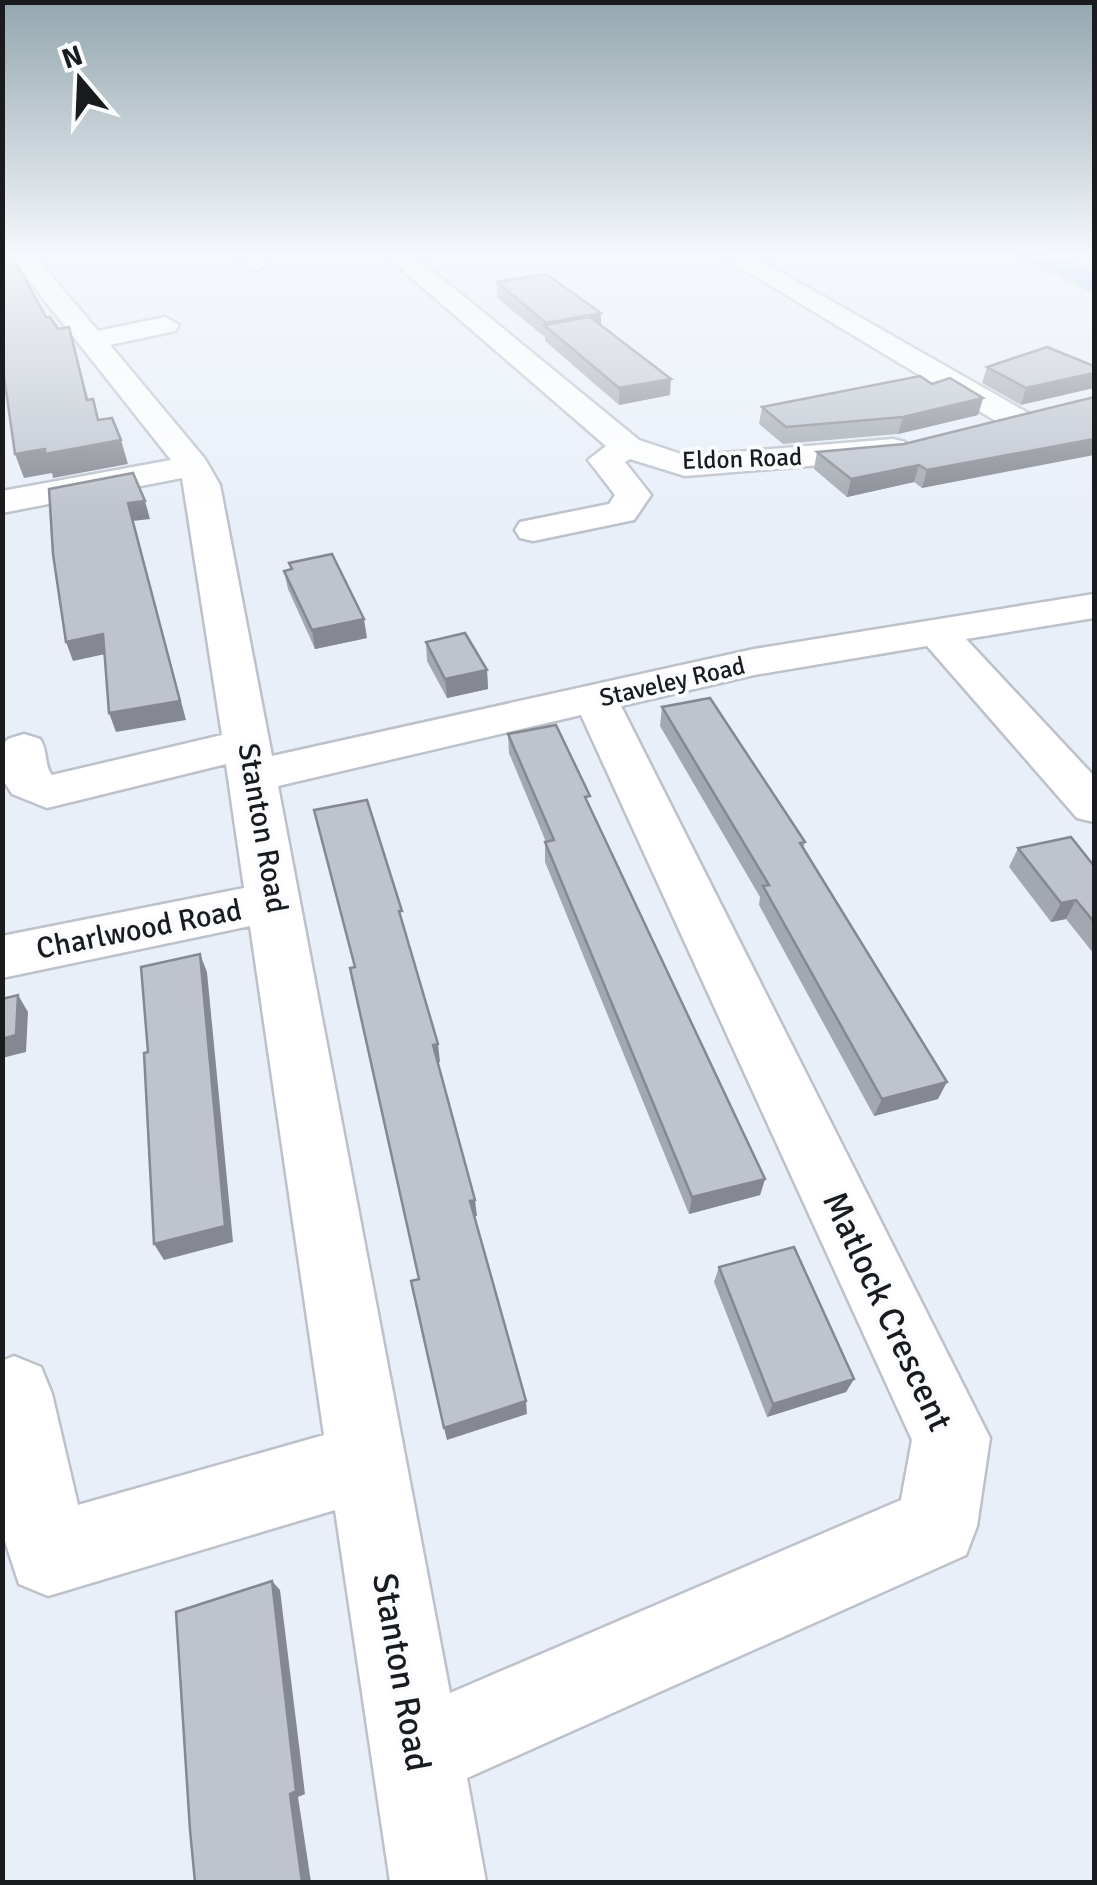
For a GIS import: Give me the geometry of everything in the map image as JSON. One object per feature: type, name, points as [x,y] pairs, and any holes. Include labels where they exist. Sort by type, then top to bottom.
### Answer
[{"type":"street","name":"Stanton Road","points":[[92,342],[193,466],[204,485],[438,1882]]},
{"type":"street","name":"Eldon Road","points":[[501,342],[627,447],[685,466],[916,444]]},
{"type":"street","points":[[882,342],[1017,420]]},
{"type":"street","points":[[966,432],[1050,412]]},
{"type":"street","points":[[533,530],[620,512],[633,496],[605,460],[627,447]]},
{"type":"street","points":[[2,502],[193,466]]},
{"type":"street","name":"Staveley Road","points":[[24,749],[29,782],[39,791],[47,792],[596,700],[754,662],[1094,606]]},
{"type":"street","points":[[936,631],[1094,806]]},
{"type":"street","name":"Matlock Crescent","points":[[416,1754],[936,1526],[951,1438],[596,700]]},
{"type":"street","name":"Charlwood Road","points":[[2,957],[276,901]]},
{"type":"street","points":[[14,1394],[48,1555],[365,1462]]},
{"type":"building","points":[[2,342],[73,342],[87,400],[93,399],[98,420],[112,418],[121,440],[45,454],[45,449],[15,454]]},
{"type":"building","points":[[564,342],[623,342],[671,379],[619,388]]},
{"type":"building","points":[[1047,347],[1094,366],[1094,373],[1026,388],[987,367]]},
{"type":"building","points":[[920,376],[932,384],[950,378],[983,398],[903,417],[786,427],[762,407]]},
{"type":"building","points":[[1094,397],[1094,439],[927,470],[919,465],[851,479],[817,452],[904,444]]},
{"type":"building","points":[[133,473],[145,501],[128,503],[180,701],[109,713],[103,634],[66,642],[53,554],[49,489]]},
{"type":"building","points":[[332,554],[364,619],[312,630],[284,571],[292,569],[289,563]]},
{"type":"building","points":[[465,633],[487,670],[445,679],[426,642]]},
{"type":"building","points":[[710,698],[805,842],[800,843],[947,1082],[882,1099],[763,886],[769,885],[662,707]]},
{"type":"building","points":[[556,725],[590,796],[585,797],[765,1179],[692,1197],[545,842],[554,840],[508,734]]},
{"type":"building","points":[[367,800],[438,1044],[433,1045],[475,1200],[470,1201],[526,1401],[444,1428],[411,1281],[419,1279],[350,968],[355,967],[314,810]]},
{"type":"building","points":[[1071,837],[1094,866],[1094,922],[1076,900],[1061,903],[1018,848]]},
{"type":"building","points":[[200,954],[225,1226],[154,1244],[144,1053],[148,1052],[141,967]]},
{"type":"building","points":[[18,995],[16,1035],[2,1039],[2,999]]},
{"type":"building","points":[[794,1247],[854,1379],[773,1404],[719,1267]]},
{"type":"building","points":[[272,1581],[296,1791],[290,1794],[302,1882],[195,1882],[176,1612]]}]
